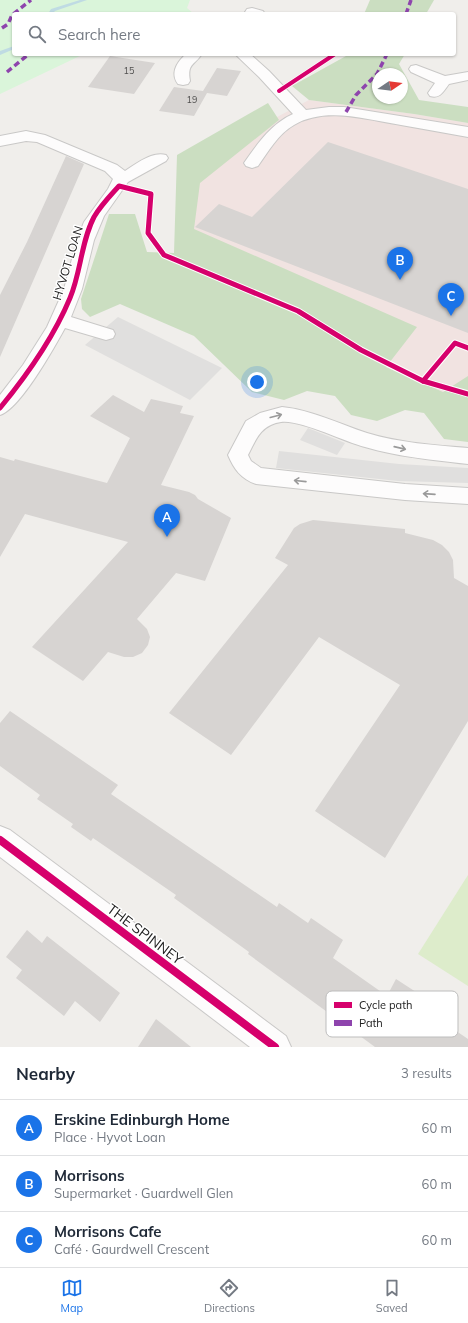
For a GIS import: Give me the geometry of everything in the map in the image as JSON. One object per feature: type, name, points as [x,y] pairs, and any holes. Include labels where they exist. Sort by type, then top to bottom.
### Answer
[{"type":"street","points":[[177,73],[187,60],[192,56]]},
{"type":"street","points":[[244,56],[264,74],[303,116]]},
{"type":"street","points":[[416,70],[444,81],[468,76]]},
{"type":"street","points":[[435,93],[444,81]]},
{"type":"street","points":[[252,163],[271,138],[288,122],[303,116],[331,112],[346,112],[468,132]]},
{"type":"street","points":[[0,141],[21,137],[40,138],[111,168],[119,174],[120,183],[160,158]]},
{"type":"street","name":"HYVOT LOAN","points":[[0,408],[21,384],[60,320],[70,297],[92,223],[99,209],[120,183]]},
{"type":"street","points":[[60,320],[106,334]]},
{"type":"street","points":[[468,456],[411,450],[381,444],[299,416],[282,414],[268,418],[253,426],[238,455],[243,466],[256,476],[405,492],[468,496]]},
{"type":"street","name":"THE SPINNEY","points":[[0,840],[275,1047]]},
{"type":"shaded area","points":[[309,100],[468,123],[468,401],[429,390],[174,253],[206,155]]},
{"type":"shaded area","points":[[118,317],[222,368],[190,400],[85,345]]},
{"type":"shaded area","points":[[308,428],[345,443],[337,455],[300,440]]},
{"type":"shaded area","points":[[279,451],[399,464],[468,468],[468,483],[398,481],[276,468]]},
{"type":"green space","points":[[0,0],[190,0],[187,8],[192,12],[12,12],[12,56],[80,56],[0,94]]},
{"type":"green space","points":[[370,0],[434,0],[427,12],[365,12]]},
{"type":"green space","points":[[346,56],[404,56],[399,64],[401,68],[372,68],[372,104],[408,104],[408,80],[419,100],[468,107],[468,123],[414,114],[309,100],[292,86]]},
{"type":"green space","points":[[268,103],[279,120],[200,183],[194,229],[417,327],[386,367],[443,392],[468,376],[468,442],[444,439],[424,413],[405,410],[377,421],[351,415],[335,396],[307,391],[284,400],[252,392],[194,336],[120,304],[90,317],[82,309],[81,299],[109,214],[135,214],[147,252],[174,253],[177,155]]},
{"type":"green space","points":[[468,875],[468,986],[418,954]]},
{"type":"building","points":[[110,56],[155,63],[134,94],[88,87]]},
{"type":"building","points":[[217,68],[241,71],[227,96],[207,93],[194,116],[159,111],[174,87],[203,91]]},
{"type":"building","points":[[328,142],[468,189],[468,333],[195,227],[219,204],[252,217]]},
{"type":"building","points":[[66,156],[84,164],[0,357],[0,295],[27,242]]},
{"type":"building","points":[[113,395],[144,412],[151,399],[183,406],[180,413],[194,416],[161,485],[189,492],[195,495],[198,499],[231,518],[205,581],[176,573],[137,619],[147,629],[150,637],[148,645],[142,653],[133,657],[124,657],[108,652],[83,681],[32,647],[128,542],[25,514],[0,557],[0,457],[14,461],[15,459],[107,483],[130,438],[90,416]]},
{"type":"building","points":[[313,520],[405,529],[405,533],[433,540],[442,545],[449,552],[453,560],[454,578],[468,586],[468,721],[385,858],[315,811],[400,685],[319,637],[231,755],[169,713],[288,565],[275,558],[294,528],[300,524]]},
{"type":"building","points":[[10,711],[118,785],[111,794],[277,907],[279,903],[308,923],[311,918],[343,940],[333,958],[380,991],[326,991],[326,1011],[248,954],[249,952],[174,898],[176,895],[93,838],[91,841],[71,827],[73,824],[37,799],[40,795],[0,766],[0,723]]},
{"type":"building","points":[[27,930],[42,943],[47,936],[120,993],[100,1022],[75,1001],[64,1016],[16,978],[22,970],[6,957]]},
{"type":"building","points":[[396,979],[414,991],[390,991]]},
{"type":"building","points":[[156,1019],[191,1047],[138,1047]]},
{"type":"building","points":[[458,1032],[468,1039],[468,1047],[375,1047],[361,1037],[458,1037]]},
{"type":"waterway","points":[[52,12],[53,10],[85,0]]},
{"type":"waterway","points":[[0,53],[12,48]]},
{"type":"marked path","points":[[16,12],[31,0]]},
{"type":"marked path","points":[[407,12],[411,0]]},
{"type":"marked path","points":[[2,28],[8,24],[12,15]]},
{"type":"marked path","points":[[7,72],[27,56]]},
{"type":"marked path","points":[[346,112],[356,95],[377,74],[386,56]]},
{"type":"cycle path","points":[[279,91],[332,56]]},
{"type":"cycle path","points":[[0,408],[39,356],[64,313],[76,279],[88,231],[94,217],[119,186],[151,194],[148,233],[164,255],[298,311],[361,350],[423,381],[468,394]]},
{"type":"cycle path","points":[[423,381],[455,343],[468,348]]},
{"type":"cycle path","points":[[0,840],[275,1047]]},
{"type":"place","name":"Morrisons","points":[[400,280]]},
{"type":"place","name":"Morrisons Cafe","points":[[451,316]]},
{"type":"place","name":"Erskine Edinburgh Home","points":[[167,537]]}]
